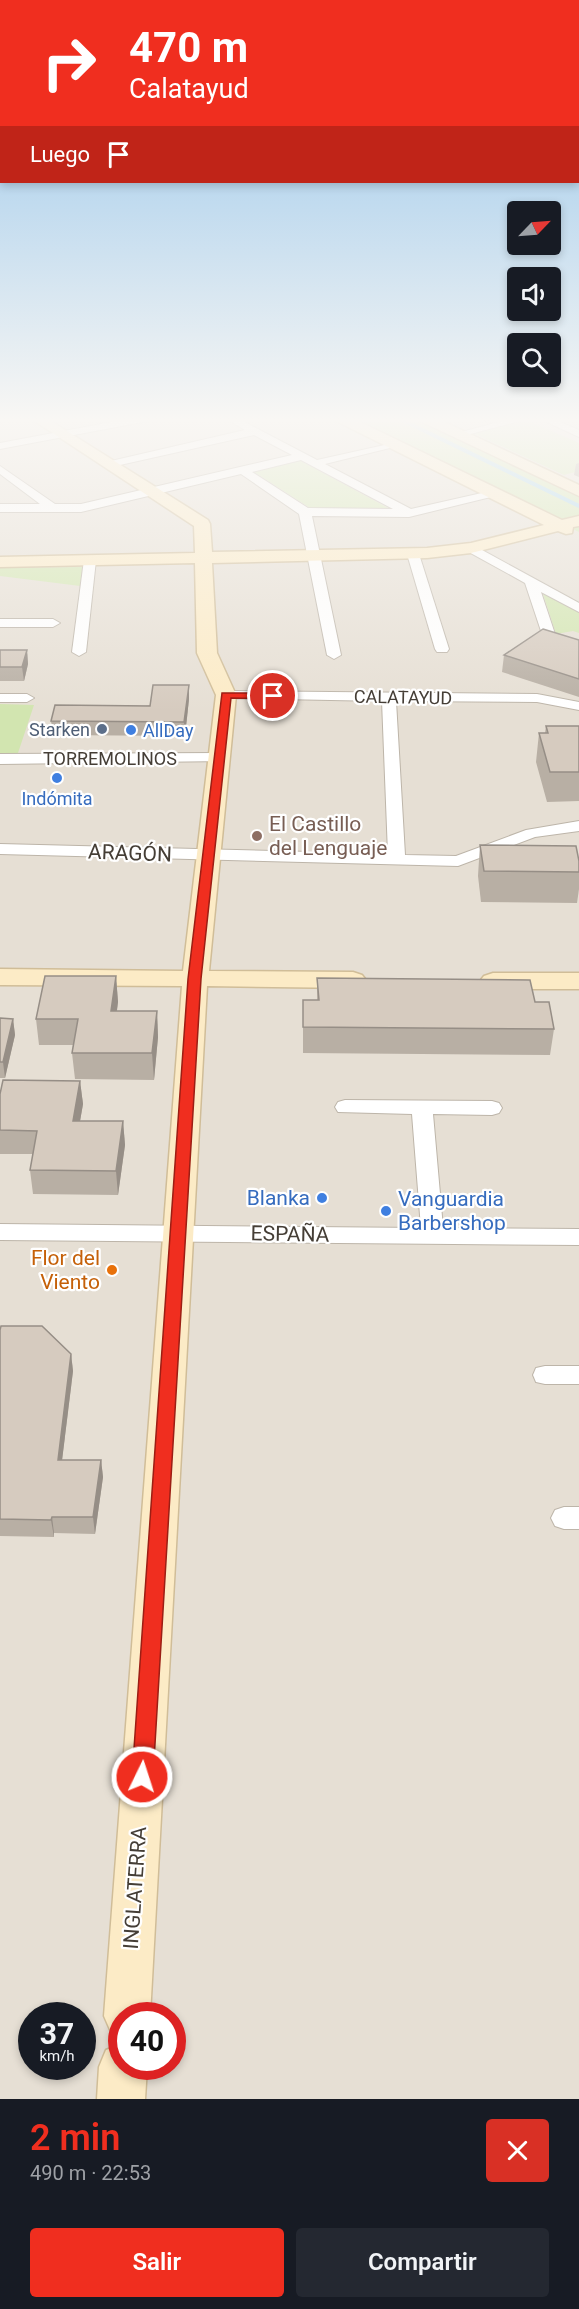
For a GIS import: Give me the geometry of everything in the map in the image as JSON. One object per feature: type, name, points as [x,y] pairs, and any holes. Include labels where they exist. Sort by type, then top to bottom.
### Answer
[{"type":"street","name":"INGLATERRA","points":[[128,2002],[195,979],[226,695],[207,653],[202,524],[190,516]]},
{"type":"street","points":[[306,516],[334,655]]},
{"type":"street","points":[[541,516],[579,536]]},
{"type":"street","points":[[0,562],[413,554],[471,548],[579,521]]},
{"type":"street","points":[[471,548],[579,608]]},
{"type":"street","points":[[413,554],[442,649]]},
{"type":"street","points":[[79,652],[90,560]]},
{"type":"street","points":[[531,582],[548,634]]},
{"type":"street","points":[[0,623],[53,623]]},
{"type":"street","name":"CALATAYUD","points":[[226,695],[537,698],[560,700],[579,706]]},
{"type":"street","points":[[389,697],[397,860]]},
{"type":"street","points":[[0,698],[27,699]]},
{"type":"street","name":"TORREMOLINOS","points":[[0,759],[220,758]]},
{"type":"street","name":"ARAGÓN","points":[[0,849],[458,861],[532,833],[579,826]]},
{"type":"street","points":[[0,977],[376,980]]},
{"type":"street","points":[[472,981],[579,981]]},
{"type":"street","points":[[345,1107],[492,1108]]},
{"type":"street","points":[[422,1108],[433,1235]]},
{"type":"street","name":"ESPAÑA","points":[[0,1232],[579,1237]]},
{"type":"street","points":[[545,1375],[579,1375]]},
{"type":"street","points":[[121,2099],[122,2080]]},
{"type":"shaded area","points":[[0,516],[579,516],[579,2099],[0,2099]]},
{"type":"green space","points":[[547,516],[579,516],[579,532]]},
{"type":"green space","points":[[83,567],[80,586],[0,576],[0,568]]},
{"type":"green space","points":[[542,591],[579,612],[579,633],[573,631],[556,634]]},
{"type":"green space","points":[[0,704],[34,705],[18,753],[0,753]]},
{"type":"building","points":[[543,629],[579,640],[579,679],[504,655]]},
{"type":"building","points":[[0,650],[27,650],[22,667],[0,667]]},
{"type":"building","points":[[153,685],[189,685],[184,722],[51,721],[55,705],[150,706]]},
{"type":"building","points":[[546,726],[579,726],[579,772],[550,772],[539,733],[548,733]]},
{"type":"building","points":[[480,845],[576,846],[579,872],[484,871]]},
{"type":"building","points":[[45,976],[116,976],[111,1011],[157,1011],[152,1053],[72,1053],[78,1019],[36,1019]]},
{"type":"building","points":[[317,978],[530,980],[535,1002],[549,1002],[554,1029],[303,1027],[303,1000],[319,1000]]},
{"type":"building","points":[[0,1018],[13,1019],[3,1062],[0,1062]]},
{"type":"building","points":[[3,1080],[80,1081],[73,1121],[123,1121],[116,1171],[30,1170],[37,1131],[0,1130],[0,1094]]},
{"type":"building","points":[[1,1326],[42,1326],[71,1354],[58,1460],[101,1460],[93,1517],[52,1517],[51,1520],[0,1519]]},
{"type":"place","name":"Starken","points":[[102,729]]},
{"type":"place","name":"AllDay","points":[[131,730]]},
{"type":"place","name":"Indómita","points":[[57,778]]},
{"type":"place","name":"El Castillo del Lenguaje","points":[[257,836]]},
{"type":"place","name":"Blanka","points":[[322,1198]]},
{"type":"place","name":"Vanguardia Barbershop","points":[[386,1211]]},
{"type":"place","name":"Flor del Viento","points":[[112,1270]]},
{"type":"route","points":[[142,1777],[195,979],[226,695],[273,696]]}]
